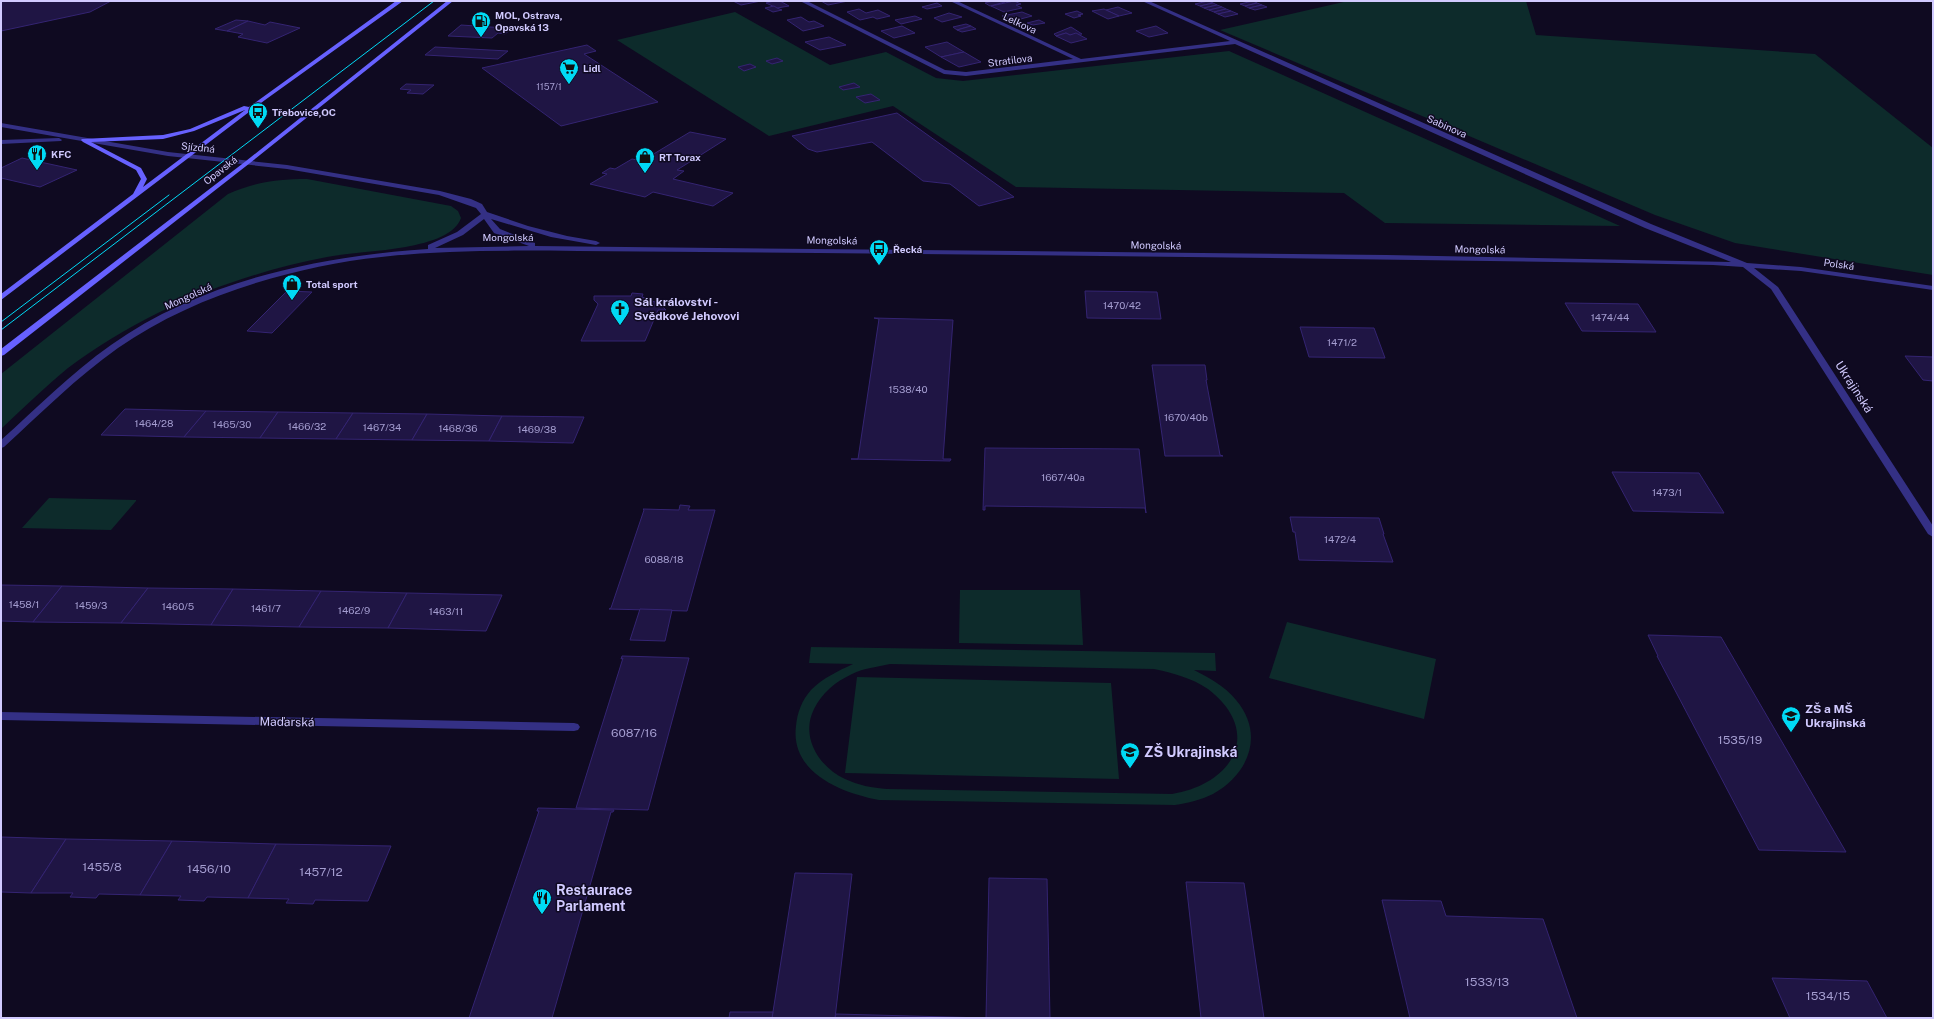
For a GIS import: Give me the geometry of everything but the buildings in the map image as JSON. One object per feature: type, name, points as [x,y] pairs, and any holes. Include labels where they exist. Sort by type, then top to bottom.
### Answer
[{"type":"main road","points":[[1,298],[263,99],[400,1]]},
{"type":"main road","name":"Opavská","points":[[1,353],[248,162],[450,1]]},
{"type":"main road","points":[[84,140],[163,137],[192,130],[263,99]]},
{"type":"main road","points":[[84,140],[139,169],[144,179],[132,199]]},
{"type":"street","name":"Stratilova","points":[[803,1],[944,72],[966,74],[1235,42]]},
{"type":"street","name":"Lelkova","points":[[952,1],[1079,60]]},
{"type":"street","name":"Sabinova","points":[[1145,1],[1648,226],[1743,264]]},
{"type":"street","name":"Sjízdná","points":[[1,125],[168,154],[248,162],[440,193],[468,201],[479,206],[485,214]]},
{"type":"street","points":[[1,142],[84,140]]},
{"type":"street","points":[[485,214],[497,231],[506,236],[542,248]]},
{"type":"street","points":[[485,214],[524,228],[562,239],[649,249]]},
{"type":"street","points":[[418,250],[454,238],[465,232],[485,214]]},
{"type":"street","name":"Mongolská","points":[[1,445],[70,382],[110,350],[144,329],[170,316],[237,287],[294,270],[341,260],[418,250],[489,248],[649,249],[1743,264]]},
{"type":"street","name":"Polská","points":[[1743,264],[1801,269],[1933,288]]},
{"type":"street","name":"Ukrajinská","points":[[1743,264],[1774,287],[1933,534]]},
{"type":"street","name":"Maďarská","points":[[1,716],[574,727]]},
{"type":"green space","points":[[1348,1],[1526,1],[1536,35],[1815,54],[1933,148],[1933,275],[1735,243],[1655,215],[1220,30]]},
{"type":"green space","points":[[735,12],[830,65],[886,52],[936,78],[963,81],[1229,51],[1620,226],[1385,223],[1344,193],[1016,187],[893,106],[769,136],[617,40]]},
{"type":"green space","points":[[307,179],[451,206],[458,211],[461,218],[453,229],[440,237],[422,243],[402,248],[327,257],[292,265],[224,285],[191,298],[127,329],[97,348],[68,368],[42,390],[1,429],[1,374],[228,194],[266,182]]},
{"type":"green space","points":[[49,498],[136,501],[111,530],[22,528]]},
{"type":"green space","points":[[960,590],[1080,590],[1083,645],[959,643]]},
{"type":"green space","points":[[1287,622],[1436,659],[1424,719],[1269,678]]},
{"type":"green space","points":[[811,647],[1215,653],[1216,671],[1194,670],[1216,683],[1232,695],[1245,713],[1250,726],[1251,739],[1249,752],[1244,764],[1236,776],[1226,786],[1204,798],[1175,805],[879,800],[865,797],[835,786],[821,778],[810,768],[801,756],[796,742],[796,726],[803,702],[811,690],[826,678],[853,664],[809,663]],"holes":[[[890,664],[1154,669],[1182,676],[1208,689],[1225,705],[1235,722],[1237,738],[1234,754],[1225,768],[1211,779],[1193,788],[1172,794],[876,788],[845,779],[827,767],[814,750],[809,730],[810,720],[814,709],[817,703],[830,688],[846,677],[857,672]]]},
{"type":"green space","points":[[857,677],[1111,683],[1119,779],[845,773]]},
{"type":"tram line","points":[[1,330],[434,1]]},
{"type":"tram line","points":[[1,322],[169,195]]},
{"type":"place","name":"MOL, Ostrava, Opavská 13","points":[[481,38]]},
{"type":"place","name":"Lidl","points":[[569,85]]},
{"type":"place","name":"Třebovice,OC","points":[[258,129]]},
{"type":"place","name":"KFC","points":[[37,171]]},
{"type":"place","name":"RT Torax","points":[[645,174]]},
{"type":"place","name":"Řecká","points":[[879,266]]},
{"type":"place","name":"Total sport","points":[[292,301]]},
{"type":"place","name":"Sál království - Svědkové Jehovovi","points":[[620,326]]},
{"type":"place","name":"ZŠ a MŠ Ukrajinská","points":[[1791,733]]},
{"type":"place","name":"ZŠ Ukrajinská","points":[[1130,769]]},
{"type":"place","name":"Restaurace Parlament","points":[[542,915]]}]
